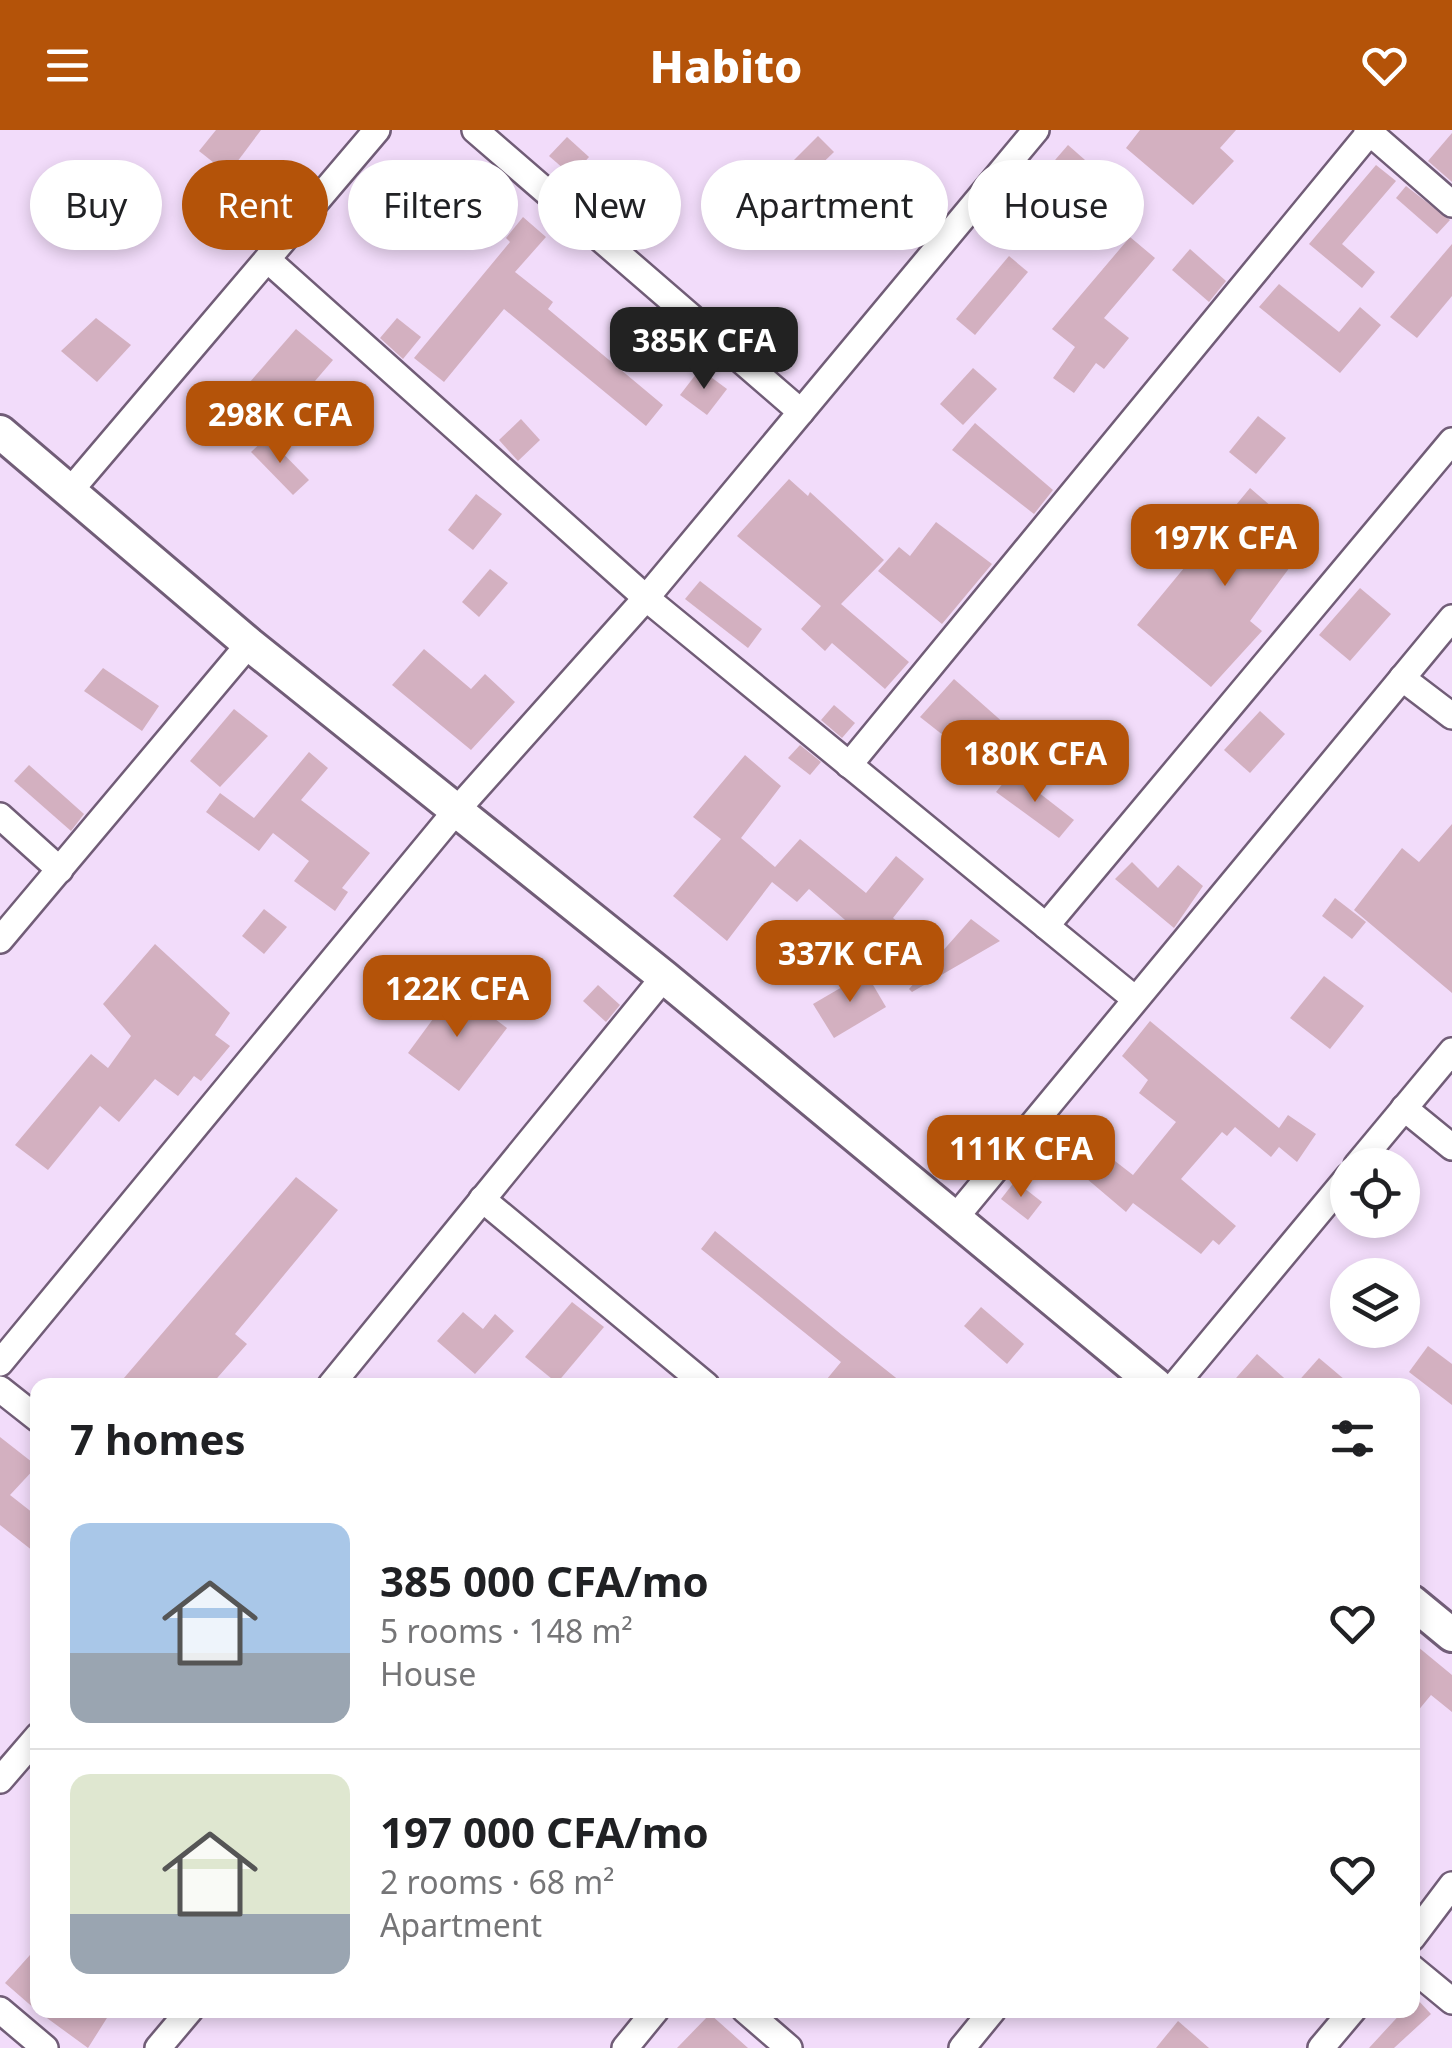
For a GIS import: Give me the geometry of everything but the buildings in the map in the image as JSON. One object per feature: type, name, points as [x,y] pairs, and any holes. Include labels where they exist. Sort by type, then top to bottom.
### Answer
[{"type":"street","points":[[70,491],[269,262],[376,130]]},
{"type":"street","points":[[475,130],[800,412]]},
{"type":"street","points":[[0,1363],[456,812],[646,598],[1036,130]]},
{"type":"street","points":[[850,766],[1368,131],[1452,204]]},
{"type":"street","points":[[269,262],[646,598],[1135,999]]},
{"type":"street","points":[[0,432],[248,644],[664,977],[1148,1378]]},
{"type":"street","points":[[1046,926],[1452,442]]},
{"type":"street","points":[[954,1218],[1452,618]]},
{"type":"street","points":[[0,940],[248,644]]},
{"type":"street","points":[[1402,678],[1452,716]]},
{"type":"street","points":[[0,816],[60,870]]},
{"type":"street","points":[[337,1378],[664,977]]},
{"type":"street","points":[[1371,1148],[1452,1051]]},
{"type":"street","points":[[1404,1108],[1452,1147]]},
{"type":"street","points":[[482,1199],[698,1378]]},
{"type":"street","points":[[1181,1378],[1330,1199]]},
{"type":"street","points":[[0,1389],[30,1413]]},
{"type":"street","points":[[1420,1609],[1452,1635]]},
{"type":"street","points":[[0,1780],[30,1745]]},
{"type":"street","points":[[1420,1927],[1452,1885]]},
{"type":"street","points":[[1420,1974],[1452,2000]]},
{"type":"street","points":[[0,2010],[46,2048]]},
{"type":"street","points":[[158,2048],[183,2018]]},
{"type":"street","points":[[625,2048],[649,2018]]},
{"type":"street","points":[[754,2018],[789,2048]]},
{"type":"street","points":[[962,2048],[987,2018]]},
{"type":"street","points":[[1321,2048],[1347,2018]]}]
